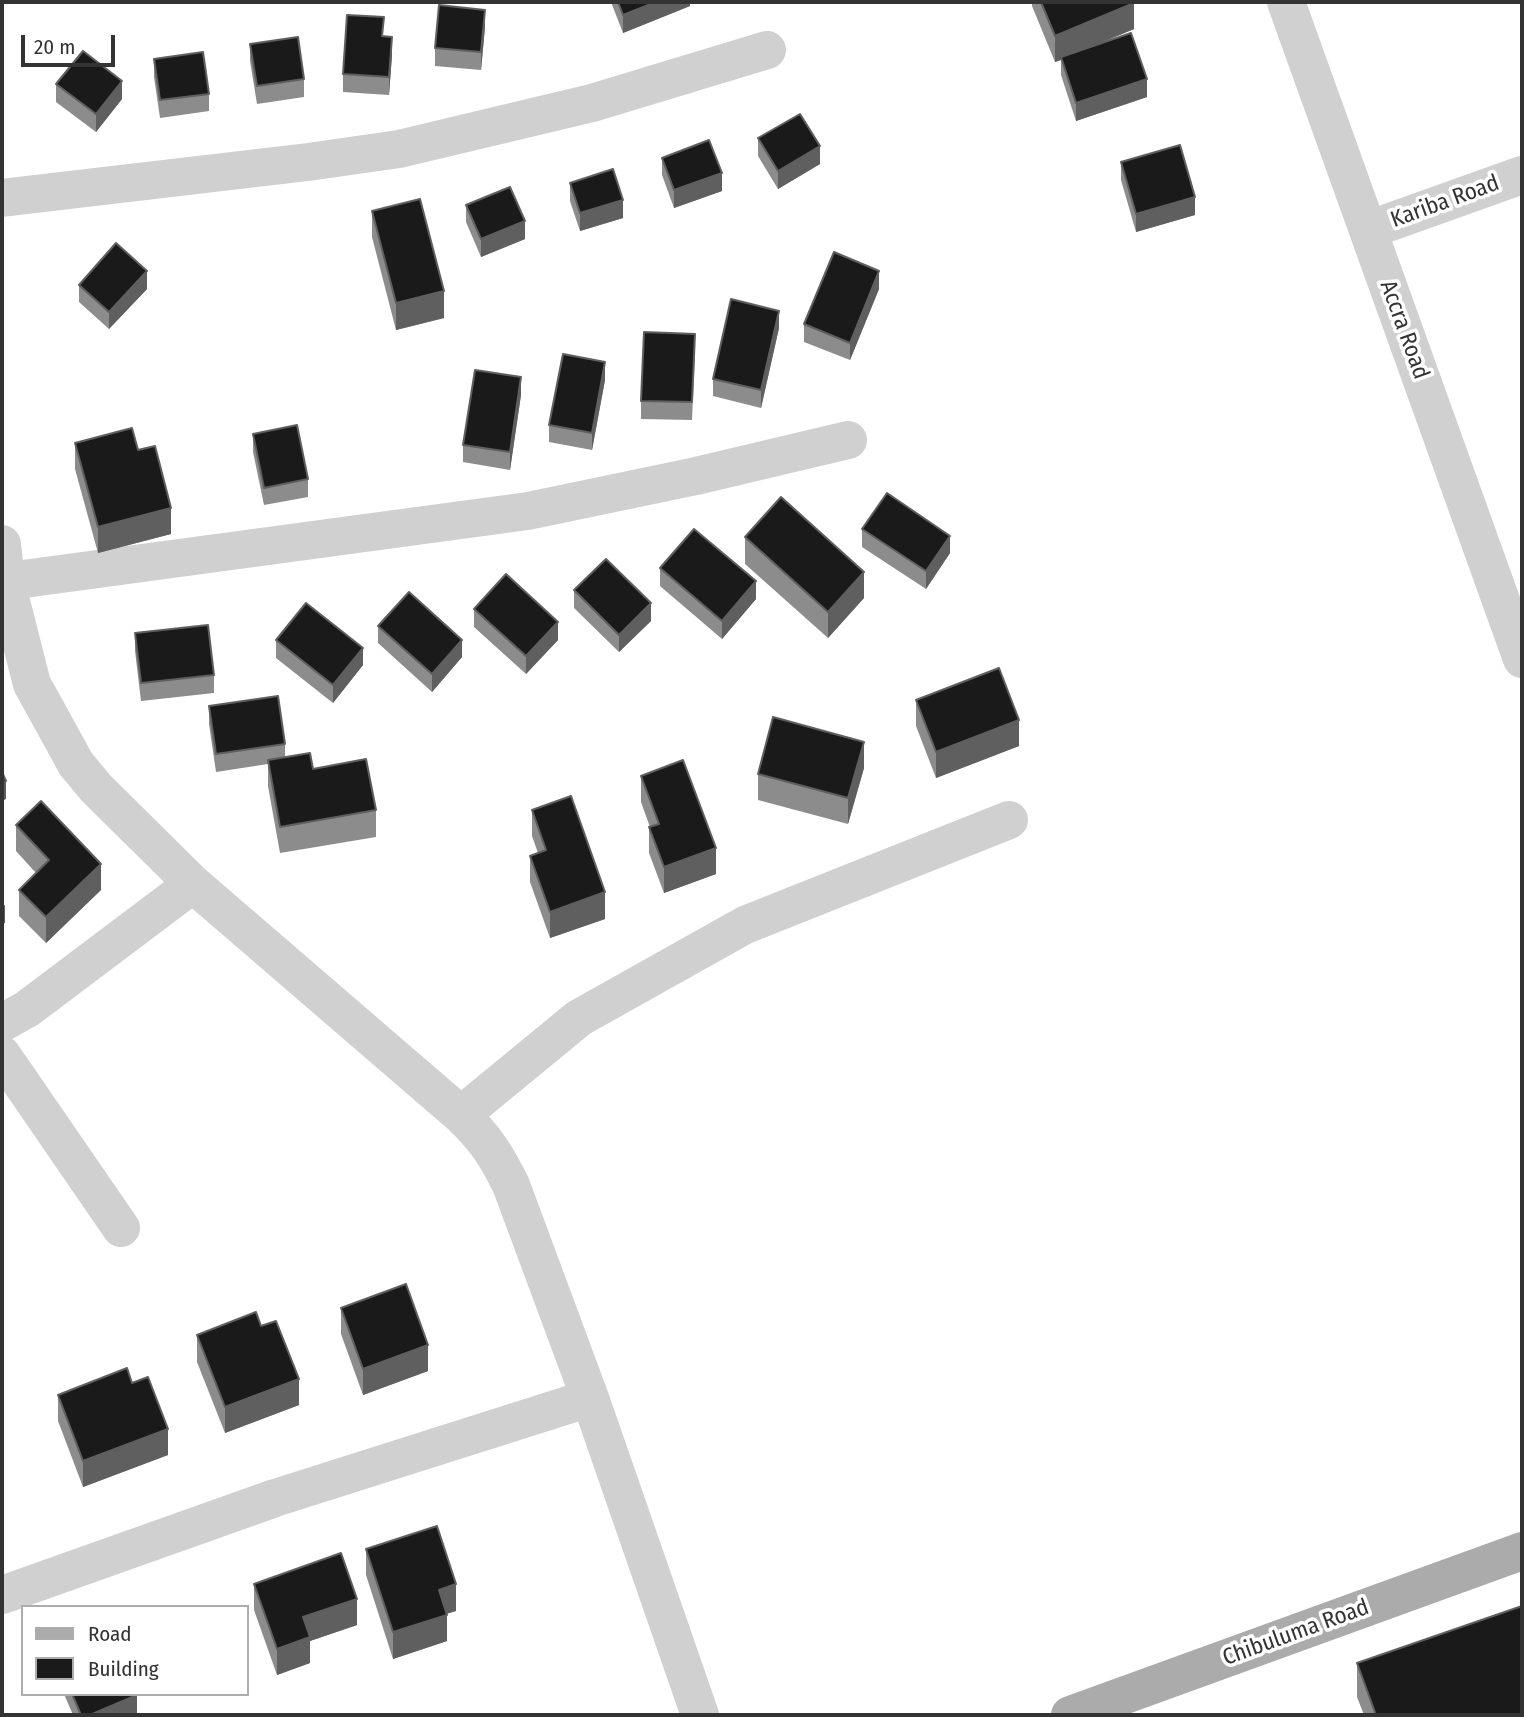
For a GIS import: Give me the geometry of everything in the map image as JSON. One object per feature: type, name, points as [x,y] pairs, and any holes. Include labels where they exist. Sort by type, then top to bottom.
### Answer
[{"type":"main road","name":"Chibuluma Road","points":[[1070,1715],[1522,1551]]},
{"type":"street","name":"Accra Road","points":[[1286,2],[1522,659]]},
{"type":"street","points":[[2,198],[399,149],[592,103],[767,50]]},
{"type":"street","name":"Kariba Road","points":[[1368,230],[1522,174]]},
{"type":"street","points":[[4,582],[528,511],[696,476],[848,440]]},
{"type":"street","points":[[2,544],[4,582],[33,684],[76,764],[96,788],[193,884],[461,1115],[480,1133],[495,1154],[512,1185],[590,1398],[700,1715]]},
{"type":"street","points":[[461,1115],[579,1018],[745,925],[1009,820]]},
{"type":"street","points":[[2,1023],[27,1009],[193,884]]},
{"type":"street","points":[[2,1055],[121,1228]]},
{"type":"street","points":[[2,1595],[275,1498],[590,1398]]},
{"type":"building","points":[[618,2],[656,2],[623,15]]},
{"type":"building","points":[[1041,2],[1133,2],[1134,3],[1055,36]]},
{"type":"building","points":[[439,5],[485,10],[481,52],[435,48]]},
{"type":"building","points":[[347,15],[384,17],[382,36],[392,37],[389,77],[343,74]]},
{"type":"building","points":[[1131,33],[1147,79],[1076,103],[1061,57]]},
{"type":"building","points":[[298,37],[304,79],[257,86],[250,44]]},
{"type":"building","points":[[83,51],[122,81],[96,114],[56,84]]},
{"type":"building","points":[[203,52],[209,94],[160,100],[154,59]]},
{"type":"building","points":[[800,114],[820,146],[778,171],[758,138]]},
{"type":"building","points":[[709,140],[722,173],[674,190],[662,158]]},
{"type":"building","points":[[1180,145],[1195,197],[1136,214],[1121,162]]},
{"type":"building","points":[[613,169],[623,200],[580,213],[570,183]]},
{"type":"building","points":[[510,187],[525,221],[481,239],[466,205]]},
{"type":"building","points":[[420,199],[444,291],[396,303],[372,211]]},
{"type":"building","points":[[116,243],[147,271],[109,312],[79,285]]},
{"type":"building","points":[[834,252],[879,271],[850,343],[804,324]]},
{"type":"building","points":[[731,299],[779,311],[761,390],[713,379]]},
{"type":"building","points":[[644,332],[695,334],[692,402],[641,401]]},
{"type":"building","points":[[563,354],[605,362],[592,433],[549,425]]},
{"type":"building","points":[[475,370],[521,377],[510,452],[463,445]]},
{"type":"building","points":[[297,425],[308,479],[264,488],[253,434]]},
{"type":"building","points":[[132,428],[138,450],[155,446],[171,508],[98,527],[75,443]]},
{"type":"building","points":[[887,493],[950,536],[926,571],[862,529]]},
{"type":"building","points":[[781,497],[864,572],[828,612],[745,537]]},
{"type":"building","points":[[694,529],[756,581],[722,621],[660,568]]},
{"type":"building","points":[[606,559],[651,603],[619,635],[574,590]]},
{"type":"building","points":[[506,574],[558,622],[526,656],[474,609]]},
{"type":"building","points":[[409,592],[462,640],[432,674],[378,626]]},
{"type":"building","points":[[306,603],[363,648],[333,685],[276,640]]},
{"type":"building","points":[[208,625],[214,675],[141,683],[135,633]]},
{"type":"building","points":[[999,668],[1019,720],[936,752],[916,700]]},
{"type":"building","points":[[278,696],[285,744],[216,754],[209,706]]},
{"type":"building","points":[[773,717],[864,742],[848,798],[758,774]]},
{"type":"building","points":[[310,753],[313,769],[366,759],[376,810],[280,827],[268,760]]},
{"type":"building","points":[[683,760],[716,848],[664,867],[649,827],[659,824],[641,776]]},
{"type":"building","points":[[571,796],[605,892],[550,912],[530,856],[546,850],[532,810]]},
{"type":"building","points":[[41,801],[101,864],[46,917],[19,890],[49,860],[16,825]]},
{"type":"building","points":[[406,1284],[428,1345],[363,1369],[341,1308]]},
{"type":"building","points":[[256,1312],[261,1326],[276,1321],[299,1379],[225,1407],[197,1335]]},
{"type":"building","points":[[127,1368],[132,1383],[148,1377],[168,1429],[83,1461],[58,1395]]},
{"type":"building","points":[[437,1526],[456,1584],[439,1590],[447,1615],[393,1632],[366,1549]]},
{"type":"building","points":[[341,1553],[357,1599],[303,1617],[310,1637],[277,1649],[254,1584]]},
{"type":"building","points":[[1522,1606],[1522,1715],[1376,1715],[1357,1663]]},
{"type":"building","points":[[73,1696],[135,1696],[90,1715],[81,1715]]}]
